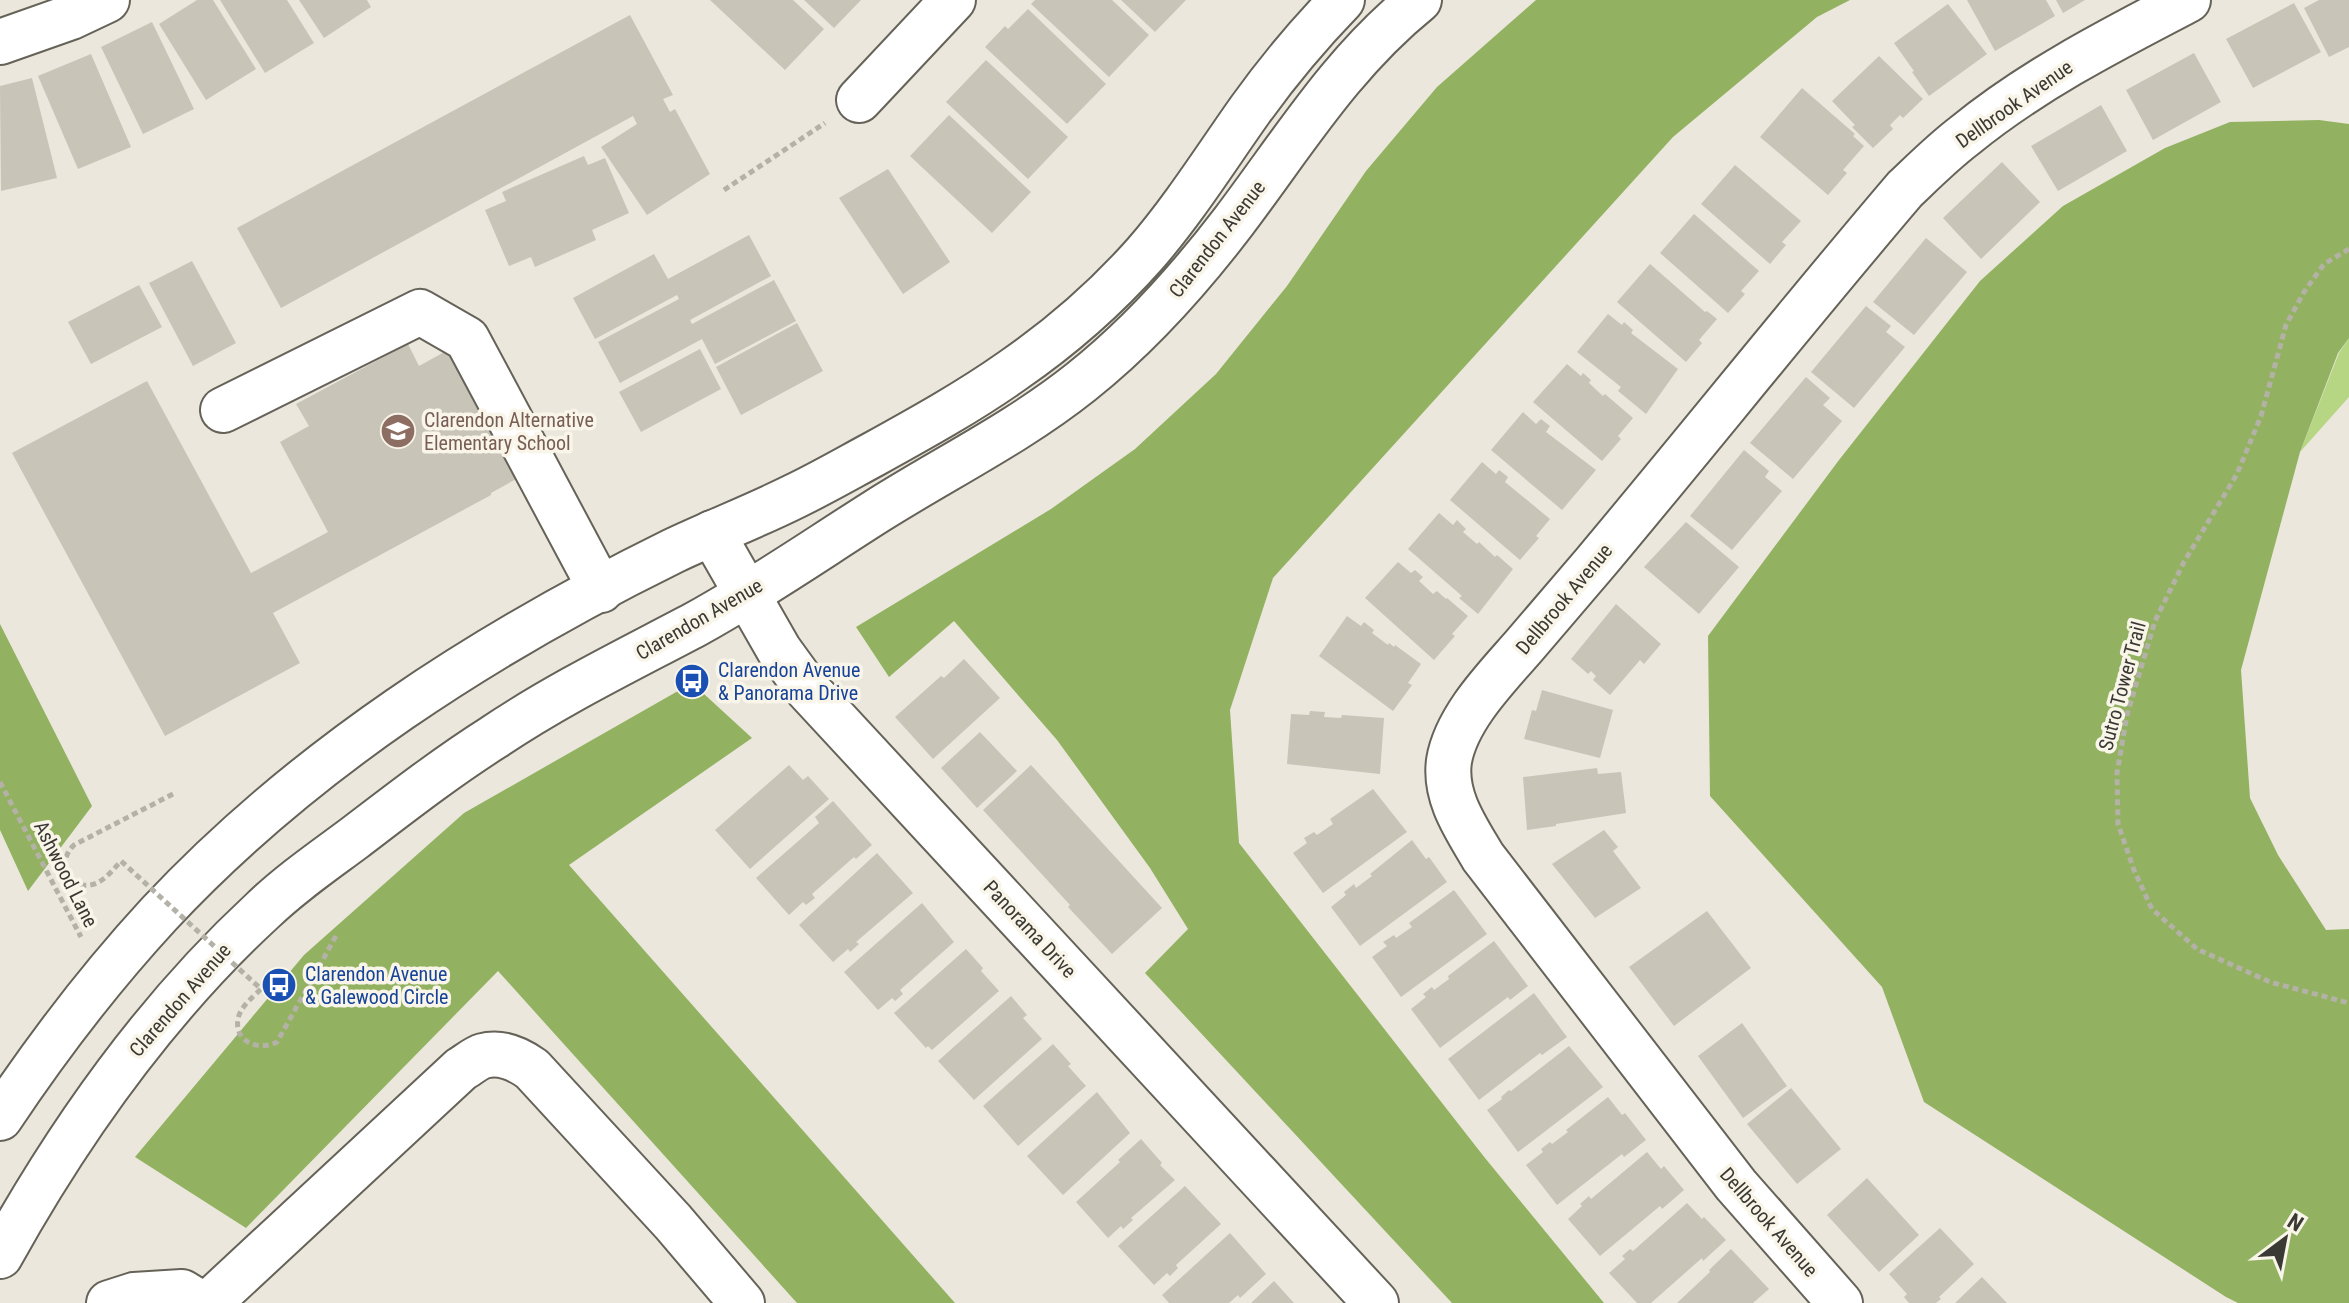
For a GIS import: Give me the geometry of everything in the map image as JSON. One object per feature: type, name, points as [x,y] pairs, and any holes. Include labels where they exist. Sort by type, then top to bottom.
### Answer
[{"type":"main road","points":[[0,42],[71,17],[107,0]]},
{"type":"main road","points":[[859,100],[953,0]]},
{"type":"main road","points":[[0,1118],[40,1058],[159,913],[227,846],[336,755],[412,700],[533,625],[712,533],[796,496],[908,435],[1011,372],[1059,336],[1145,254],[1184,205],[1252,107],[1342,0]]},
{"type":"main road","name":"Clarendon Avenue","points":[[6,1238],[92,1107],[146,1037],[227,945],[293,883],[422,785],[497,734],[700,622],[888,504],[988,447],[1082,381],[1165,304],[1202,262],[1304,122],[1390,17],[1419,0]]},
{"type":"main road","name":"Dellbrook Avenue","points":[[1840,1303],[1736,1185],[1483,857],[1458,815],[1450,787],[1449,761],[1458,735],[1472,710],[1905,189],[1964,135],[2027,91],[2108,42],[2188,0]]},
{"type":"main road","points":[[223,410],[420,312],[467,339],[601,590]]},
{"type":"main road","name":"Panorama Drive","points":[[712,533],[779,650],[808,690],[1376,1303]]},
{"type":"main road","points":[[209,1303],[461,1069],[483,1056],[500,1055],[518,1059],[532,1069],[673,1222],[742,1303]]},
{"type":"main road","points":[[109,1303],[134,1295],[182,1292],[200,1303]]},
{"type":"path","points":[[724,190],[859,100]]},
{"type":"path","name":"Sutro Tower Trail","points":[[2349,249],[2324,264],[2286,325],[2261,416],[2237,474],[2184,562],[2155,621],[2127,715],[2117,773],[2118,824],[2152,909],[2197,949],[2270,982],[2349,1003]]},
{"type":"path","name":"Ashwood Lane","points":[[0,782],[79,933],[99,983]]},
{"type":"path","points":[[173,794],[74,845],[65,857],[66,873],[77,884],[92,886],[121,861],[261,989],[245,1006],[238,1021],[238,1029],[247,1042],[262,1047],[277,1042],[336,936]]},
{"type":"green space","points":[[1536,0],[1850,0],[1817,17],[1673,137],[1273,578],[1230,710],[1239,843],[1485,1158],[1604,1303],[1452,1303],[1145,973],[1188,929],[1150,868],[1057,740],[954,621],[889,677],[856,627],[1051,509],[1135,449],[1216,374],[1287,286],[1366,171],[1437,87]]},
{"type":"green space","points":[[2319,120],[2349,124],[2349,338],[2338,353],[2300,452],[2241,670],[2250,798],[2278,855],[2326,930],[2349,929],[2349,1303],[2238,1303],[1924,1102],[1882,987],[1710,796],[1708,636],[1839,460],[1980,281],[2063,206],[2165,148],[2230,122]]},
{"type":"green space","points":[[2349,338],[2349,397],[2300,452],[2339,353]]},
{"type":"green space","points":[[0,624],[92,806],[28,891],[0,830]]},
{"type":"green space","points":[[692,683],[752,738],[569,865],[955,1303],[797,1303],[498,971],[246,1228],[135,1157],[304,955],[464,813]]},
{"type":"building","points":[[197,0],[213,0],[256,69],[206,100],[159,24]]},
{"type":"building","points":[[220,0],[287,0],[314,43],[265,73]]},
{"type":"building","points":[[299,0],[367,0],[371,7],[324,38]]},
{"type":"building","points":[[710,0],[793,0],[824,29],[785,70]]},
{"type":"building","points":[[804,0],[861,0],[834,28]]},
{"type":"building","points":[[1035,0],[1112,0],[1149,35],[1109,77],[1031,4]]},
{"type":"building","points":[[1121,0],[1186,0],[1155,32]]},
{"type":"building","points":[[1967,0],[2046,0],[2055,16],[1995,51]]},
{"type":"building","points":[[2056,0],[2085,0],[2063,13]]},
{"type":"building","points":[[2319,0],[2349,0],[2349,47],[2329,57],[2304,8]]},
{"type":"building","points":[[2294,3],[2321,52],[2253,88],[2226,39]]},
{"type":"building","points":[[1948,4],[1987,54],[1929,96],[1894,43]]},
{"type":"building","points":[[1028,9],[1106,84],[1067,124],[985,47],[1005,26],[1008,29]]},
{"type":"building","points":[[630,15],[673,95],[663,99],[670,112],[675,109],[710,174],[647,215],[601,147],[637,124],[633,116],[281,308],[237,228]]},
{"type":"building","points":[[152,22],[194,109],[143,134],[101,47]]},
{"type":"building","points":[[2194,53],[2221,102],[2153,140],[2126,90]]},
{"type":"building","points":[[91,54],[131,147],[78,169],[38,76]]},
{"type":"building","points":[[1879,56],[1923,99],[1903,118],[1900,115],[1890,125],[1893,129],[1873,148],[1832,101]]},
{"type":"building","points":[[986,60],[1068,137],[1028,179],[946,102]]},
{"type":"building","points":[[32,78],[57,178],[1,191],[0,86]]},
{"type":"building","points":[[1802,88],[1855,134],[1853,136],[1864,146],[1843,170],[1847,173],[1828,195],[1760,137]]},
{"type":"building","points":[[2101,105],[2127,151],[2058,191],[2031,146]]},
{"type":"building","points":[[949,115],[1031,192],[992,233],[910,156]]},
{"type":"building","points":[[584,156],[588,165],[605,158],[629,213],[592,230],[596,240],[535,267],[531,257],[509,266],[485,210],[506,201],[502,192]]},
{"type":"building","points":[[2002,162],[2040,202],[1981,259],[1943,218]]},
{"type":"building","points":[[1735,165],[1801,221],[1782,242],[1786,245],[1770,264],[1701,204]]},
{"type":"building","points":[[888,169],[950,262],[903,294],[839,198]]},
{"type":"building","points":[[1694,214],[1759,271],[1741,291],[1745,294],[1728,313],[1660,253]]},
{"type":"building","points":[[749,235],[771,276],[690,320],[692,324],[774,280],[796,321],[715,364],[702,339],[620,383],[598,342],[679,299],[677,295],[595,339],[573,298],[654,254],[668,279]]},
{"type":"building","points":[[1926,238],[1967,272],[1914,335],[1873,302]]},
{"type":"building","points":[[192,261],[236,343],[193,366],[149,283]]},
{"type":"building","points":[[1650,264],[1717,319],[1686,362],[1617,302]]},
{"type":"building","points":[[139,285],[162,327],[91,364],[68,322]]},
{"type":"building","points":[[1866,306],[1891,326],[1886,332],[1905,347],[1854,408],[1811,372]]},
{"type":"building","points":[[1608,314],[1622,325],[1624,322],[1633,330],[1631,333],[1678,369],[1646,414],[1618,391],[1621,387],[1577,352]]},
{"type":"building","points":[[797,323],[823,371],[741,415],[716,367]]},
{"type":"building","points":[[408,344],[419,366],[448,350],[518,478],[273,613],[300,663],[165,736],[12,453],[147,381],[251,573],[328,532],[280,442],[309,426],[296,404]]},
{"type":"building","points":[[700,349],[721,389],[641,432],[619,392]]},
{"type":"building","points":[[1567,364],[1581,376],[1583,373],[1603,396],[1605,394],[1633,418],[1618,436],[1621,439],[1602,461],[1533,402]]},
{"type":"building","points":[[1806,377],[1830,398],[1823,405],[1842,421],[1793,479],[1750,443]]},
{"type":"building","points":[[1523,412],[1536,424],[1541,419],[1550,426],[1546,432],[1596,470],[1562,510],[1491,450]]},
{"type":"building","points":[[1744,450],[1769,471],[1765,477],[1782,491],[1732,550],[1690,516]]},
{"type":"building","points":[[1482,462],[1496,474],[1499,470],[1508,477],[1505,482],[1550,519],[1520,560],[1450,500]]},
{"type":"building","points":[[1439,513],[1453,525],[1457,520],[1466,529],[1463,532],[1513,569],[1478,614],[1408,549]]},
{"type":"building","points":[[1686,522],[1739,567],[1699,614],[1644,567]]},
{"type":"building","points":[[1398,562],[1411,573],[1415,570],[1423,577],[1419,581],[1433,594],[1437,591],[1468,616],[1434,660],[1365,598]]},
{"type":"building","points":[[1616,604],[1661,644],[1644,664],[1640,660],[1610,695],[1593,680],[1596,676],[1591,671],[1588,674],[1571,659]]},
{"type":"building","points":[[1347,616],[1361,626],[1364,622],[1374,630],[1372,633],[1388,645],[1395,645],[1421,664],[1408,683],[1412,685],[1393,711],[1319,656]]},
{"type":"building","points":[[964,659],[1000,698],[933,759],[895,717]]},
{"type":"building","points":[[1542,690],[1613,710],[1600,758],[1524,739],[1532,710],[1536,711]]},
{"type":"building","points":[[1310,711],[1325,712],[1324,717],[1384,718],[1380,774],[1287,764],[1291,714],[1309,715]]},
{"type":"building","points":[[980,732],[1017,771],[977,808],[941,768]]},
{"type":"building","points":[[789,765],[803,780],[808,776],[829,799],[750,869],[715,830]]},
{"type":"building","points":[[1031,765],[1162,908],[1112,954],[983,810]]},
{"type":"building","points":[[1597,768],[1598,774],[1621,772],[1626,813],[1527,830],[1523,777]]},
{"type":"building","points":[[1373,789],[1407,832],[1323,893],[1293,853],[1307,843],[1304,838],[1314,832],[1317,835],[1333,824],[1330,819]]},
{"type":"building","points":[[833,801],[872,845],[812,894],[815,898],[806,905],[803,902],[789,915],[756,878],[819,823],[815,817]]},
{"type":"building","points":[[1604,830],[1618,847],[1613,851],[1641,888],[1595,918],[1552,864]]},
{"type":"building","points":[[1412,840],[1447,882],[1360,946],[1331,907],[1346,895],[1344,892],[1354,884],[1356,888],[1372,876],[1370,874]]},
{"type":"building","points":[[877,853],[913,893],[856,942],[859,944],[850,952],[848,949],[833,962],[799,925]]},
{"type":"building","points":[[1454,890],[1487,934],[1401,997],[1372,957],[1387,946],[1383,942],[1394,935],[1396,938],[1412,927],[1409,923]]},
{"type":"building","points":[[922,903],[954,942],[900,990],[903,994],[895,1001],[892,998],[878,1010],[844,972]]},
{"type":"building","points":[[1707,911],[1751,968],[1674,1026],[1629,967]]},
{"type":"building","points":[[1494,941],[1528,986],[1510,1000],[1508,997],[1440,1048],[1411,1009],[1426,997],[1423,994],[1449,979],[1448,976]]},
{"type":"building","points":[[966,949],[999,991],[932,1050],[928,1046],[926,1048],[894,1013]]},
{"type":"building","points":[[1534,993],[1567,1037],[1542,1055],[1540,1053],[1479,1100],[1448,1059]]},
{"type":"building","points":[[1011,996],[1027,1015],[1023,1018],[1042,1039],[974,1100],[938,1061]]},
{"type":"building","points":[[1742,1023],[1787,1086],[1743,1118],[1698,1056]]},
{"type":"building","points":[[1053,1044],[1086,1086],[1018,1146],[983,1106]]},
{"type":"building","points":[[1569,1046],[1603,1087],[1518,1152],[1487,1110]]},
{"type":"building","points":[[1791,1088],[1841,1149],[1797,1184],[1747,1124]]},
{"type":"building","points":[[1097,1092],[1130,1133],[1063,1195],[1027,1156]]},
{"type":"building","points":[[1608,1097],[1646,1140],[1624,1157],[1622,1154],[1557,1205],[1526,1165],[1543,1152],[1541,1149],[1568,1132],[1566,1130]]},
{"type":"building","points":[[1141,1139],[1175,1180],[1131,1218],[1133,1220],[1123,1229],[1121,1226],[1108,1238],[1076,1202]]},
{"type":"building","points":[[1647,1152],[1661,1169],[1664,1166],[1684,1190],[1600,1256],[1568,1219],[1589,1196],[1591,1199]]},
{"type":"building","points":[[1867,1178],[1919,1235],[1879,1272],[1827,1215]]},
{"type":"building","points":[[1185,1186],[1221,1224],[1176,1265],[1178,1268],[1170,1276],[1167,1273],[1154,1285],[1118,1246]]},
{"type":"building","points":[[1687,1203],[1726,1240],[1651,1303],[1637,1303],[1609,1273],[1625,1259],[1622,1256],[1630,1249],[1633,1251]]},
{"type":"building","points":[[1940,1228],[1974,1264],[1936,1303],[1909,1303],[1904,1297],[1907,1294],[1889,1274]]},
{"type":"building","points":[[1230,1233],[1266,1274],[1240,1298],[1238,1295],[1229,1303],[1169,1303],[1162,1295]]},
{"type":"building","points":[[1731,1249],[1769,1289],[1753,1303],[1677,1303],[1710,1272]]},
{"type":"building","points":[[1982,1277],[2007,1303],[1955,1303]]},
{"type":"building","points":[[1274,1281],[1294,1303],[1251,1303]]},
{"type":"place","name":"Clarendon Alternative Elementary School","points":[[398,431]]},
{"type":"place","name":"Clarendon Avenue & Panorama Drive","points":[[692,681]]},
{"type":"place","name":"Clarendon Avenue & Galewood Circle","points":[[279,985]]}]
